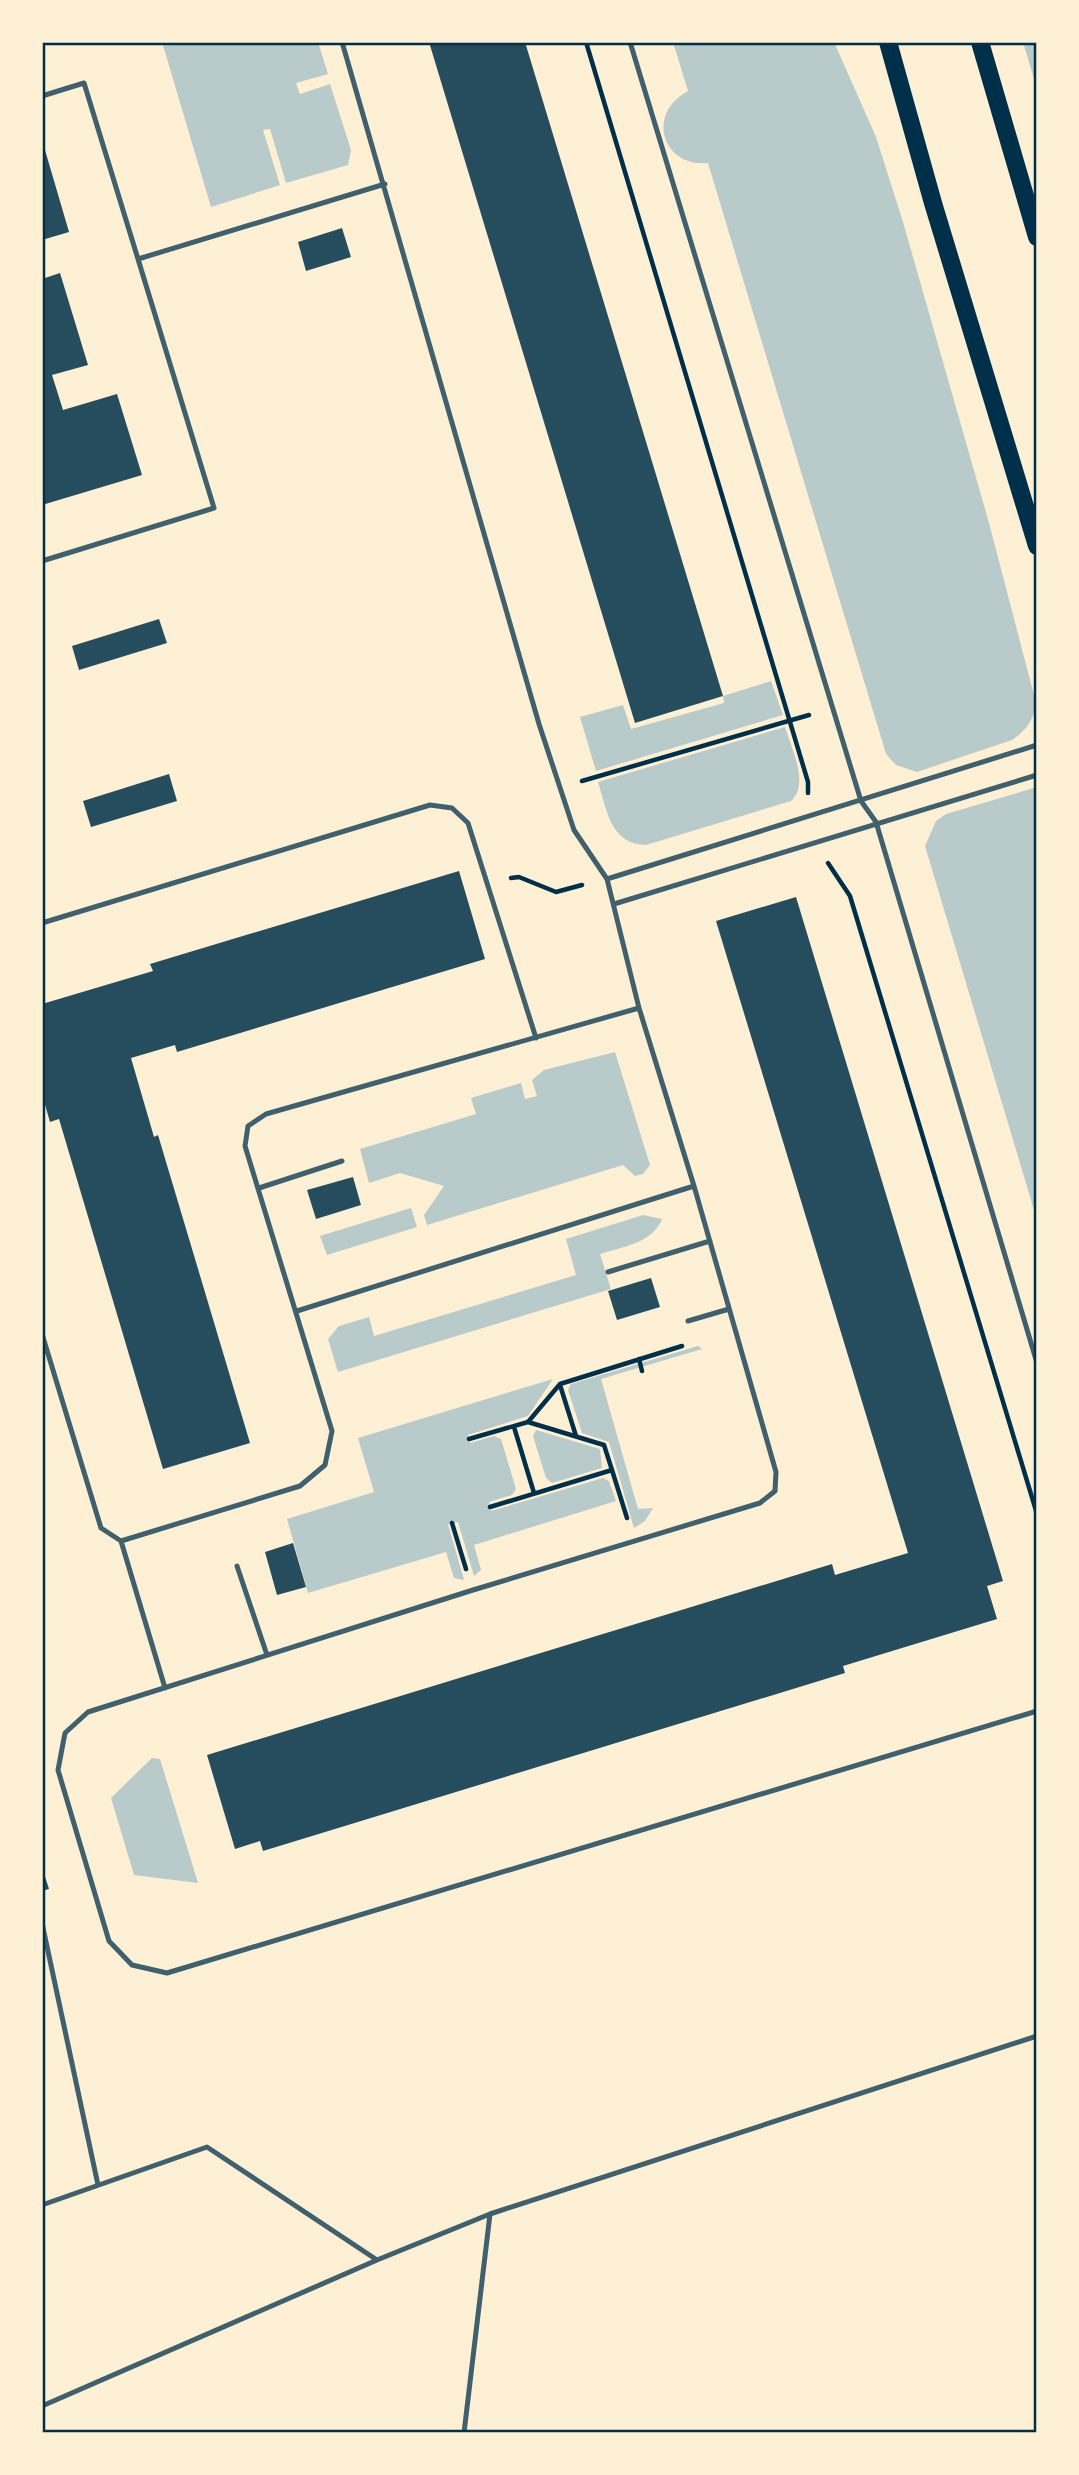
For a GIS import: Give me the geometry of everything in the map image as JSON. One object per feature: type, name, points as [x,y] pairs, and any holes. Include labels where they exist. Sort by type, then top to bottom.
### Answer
[{"type":"main road","points":[[888,42],[933,203],[1037,545]]},
{"type":"main road","points":[[980,42],[1037,237]]},
{"type":"lane","points":[[342,42],[385,184],[404,266],[560,788],[574,830],[607,878],[639,1008],[694,1186],[776,1472],[775,1492],[760,1503],[473,1590],[88,1712],[65,1732],[58,1770],[109,1941],[132,1965],[167,1973],[1037,1711]]},
{"type":"lane","points":[[630,42],[861,801],[876,822],[1037,1363]]},
{"type":"lane","points":[[42,96],[84,83],[214,508],[42,561]]},
{"type":"lane","points":[[138,259],[385,184]]},
{"type":"lane","points":[[607,878],[1037,745]]},
{"type":"lane","points":[[614,904],[1037,775]]},
{"type":"lane","points":[[42,923],[430,805],[452,808],[468,823],[536,1038]]},
{"type":"lane","points":[[121,1541],[300,1486],[325,1465],[332,1431],[245,1146],[248,1126],[266,1114],[639,1008]]},
{"type":"lane","points":[[259,1188],[342,1161]]},
{"type":"lane","points":[[297,1311],[694,1186]]},
{"type":"lane","points":[[608,1272],[710,1241]]},
{"type":"lane","points":[[688,1321],[729,1309]]},
{"type":"lane","points":[[42,1334],[101,1528],[121,1541],[165,1688]]},
{"type":"lane","points":[[237,1566],[267,1655]]},
{"type":"lane","points":[[42,1923],[98,2186]]},
{"type":"lane","points":[[42,2406],[377,2260],[490,2214],[1037,2036]]},
{"type":"lane","points":[[42,2205],[207,2147],[377,2260]]},
{"type":"lane","points":[[464,2433],[490,2214]]},
{"type":"path","points":[[586,42],[808,782],[807,817]]},
{"type":"path","points":[[560,788],[833,708]]},
{"type":"path","points":[[814,842],[850,896],[1037,1514]]},
{"type":"path","points":[[519,877],[556,892],[607,878]]},
{"type":"path","points":[[469,1438],[528,1422],[559,1384],[687,1344]]},
{"type":"path","points":[[639,1359],[642,1371]]},
{"type":"path","points":[[559,1384],[576,1437]]},
{"type":"path","points":[[528,1422],[604,1445],[634,1542]]},
{"type":"path","points":[[514,1427],[534,1493]]},
{"type":"path","points":[[490,1507],[612,1470]]},
{"type":"path","points":[[452,1523],[473,1590]]},
{"type":"shaded area","points":[[162,42],[318,42],[328,74],[296,83],[300,94],[330,84],[351,150],[348,165],[286,183],[270,129],[263,130],[280,185],[211,207]]},
{"type":"shaded area","points":[[673,42],[834,42],[876,137],[903,222],[989,523],[1035,699],[1030,723],[1012,740],[917,772],[896,765],[886,754],[708,163],[692,162],[680,157],[665,138],[667,113],[675,101],[688,91]]},
{"type":"shaded area","points":[[1023,42],[1037,42],[1037,89]]},
{"type":"shaded area","points":[[771,681],[783,715],[596,771],[580,717],[623,705],[631,729],[724,703],[723,696]]},
{"type":"shaded area","points":[[785,727],[799,776],[799,786],[791,801],[646,845],[625,839],[612,824],[598,782]]},
{"type":"shaded area","points":[[1037,787],[1037,1220],[925,846],[936,821],[946,814]]},
{"type":"shaded area","points":[[615,1052],[650,1165],[643,1174],[635,1176],[623,1165],[427,1225],[424,1215],[444,1186],[400,1173],[369,1183],[360,1149],[476,1114],[471,1098],[521,1083],[525,1099],[537,1096],[532,1080],[544,1070]]},
{"type":"shaded area","points":[[411,1208],[417,1227],[327,1255],[320,1236]]},
{"type":"shaded area","points":[[643,1215],[662,1219],[652,1234],[636,1243],[600,1254],[611,1289],[338,1372],[328,1339],[339,1326],[369,1317],[374,1336],[576,1275],[566,1239]]},
{"type":"shaded area","points":[[698,1346],[702,1349],[601,1379],[638,1509],[653,1508],[645,1521],[634,1528],[609,1442],[582,1433],[568,1390],[571,1384]]},
{"type":"shaded area","points":[[553,1379],[528,1416],[468,1435],[470,1443],[494,1436],[501,1439],[516,1489],[512,1495],[489,1502],[491,1511],[603,1478],[609,1481],[616,1501],[474,1545],[481,1570],[474,1576],[458,1522],[448,1524],[464,1580],[454,1578],[446,1552],[308,1593],[287,1519],[374,1492],[358,1438]]},
{"type":"shaded area","points":[[536,1430],[600,1449],[602,1468],[552,1483],[546,1478],[533,1436]]},
{"type":"shaded area","points":[[152,1758],[160,1759],[198,1883],[134,1875],[111,1798]]},
{"type":"building","points":[[429,42],[525,42],[723,696],[635,723]]},
{"type":"building","points":[[45,150],[69,232],[42,240],[42,151]]},
{"type":"building","points":[[342,228],[351,257],[306,271],[298,242]]},
{"type":"building","points":[[60,273],[88,365],[52,375],[63,410],[117,394],[142,475],[42,505],[42,279]]},
{"type":"building","points":[[159,619],[167,643],[79,670],[72,646]]},
{"type":"building","points":[[169,774],[177,801],[91,827],[83,801]]},
{"type":"building","points":[[459,871],[485,959],[177,1052],[175,1045],[131,1058],[154,1137],[158,1135],[250,1443],[163,1469],[59,1119],[50,1122],[42,1094],[42,1004],[153,971],[150,964]]},
{"type":"building","points":[[796,897],[1003,1581],[987,1586],[997,1619],[843,1666],[845,1673],[263,1851],[260,1841],[235,1849],[207,1755],[832,1564],[835,1575],[908,1553],[716,921]]},
{"type":"building","points":[[353,1177],[361,1205],[316,1219],[307,1190]]},
{"type":"building","points":[[651,1278],[660,1307],[617,1320],[608,1291]]},
{"type":"building","points":[[293,1543],[306,1587],[277,1595],[265,1552]]},
{"type":"building","points":[[42,1867],[49,1889],[42,1891]]}]
